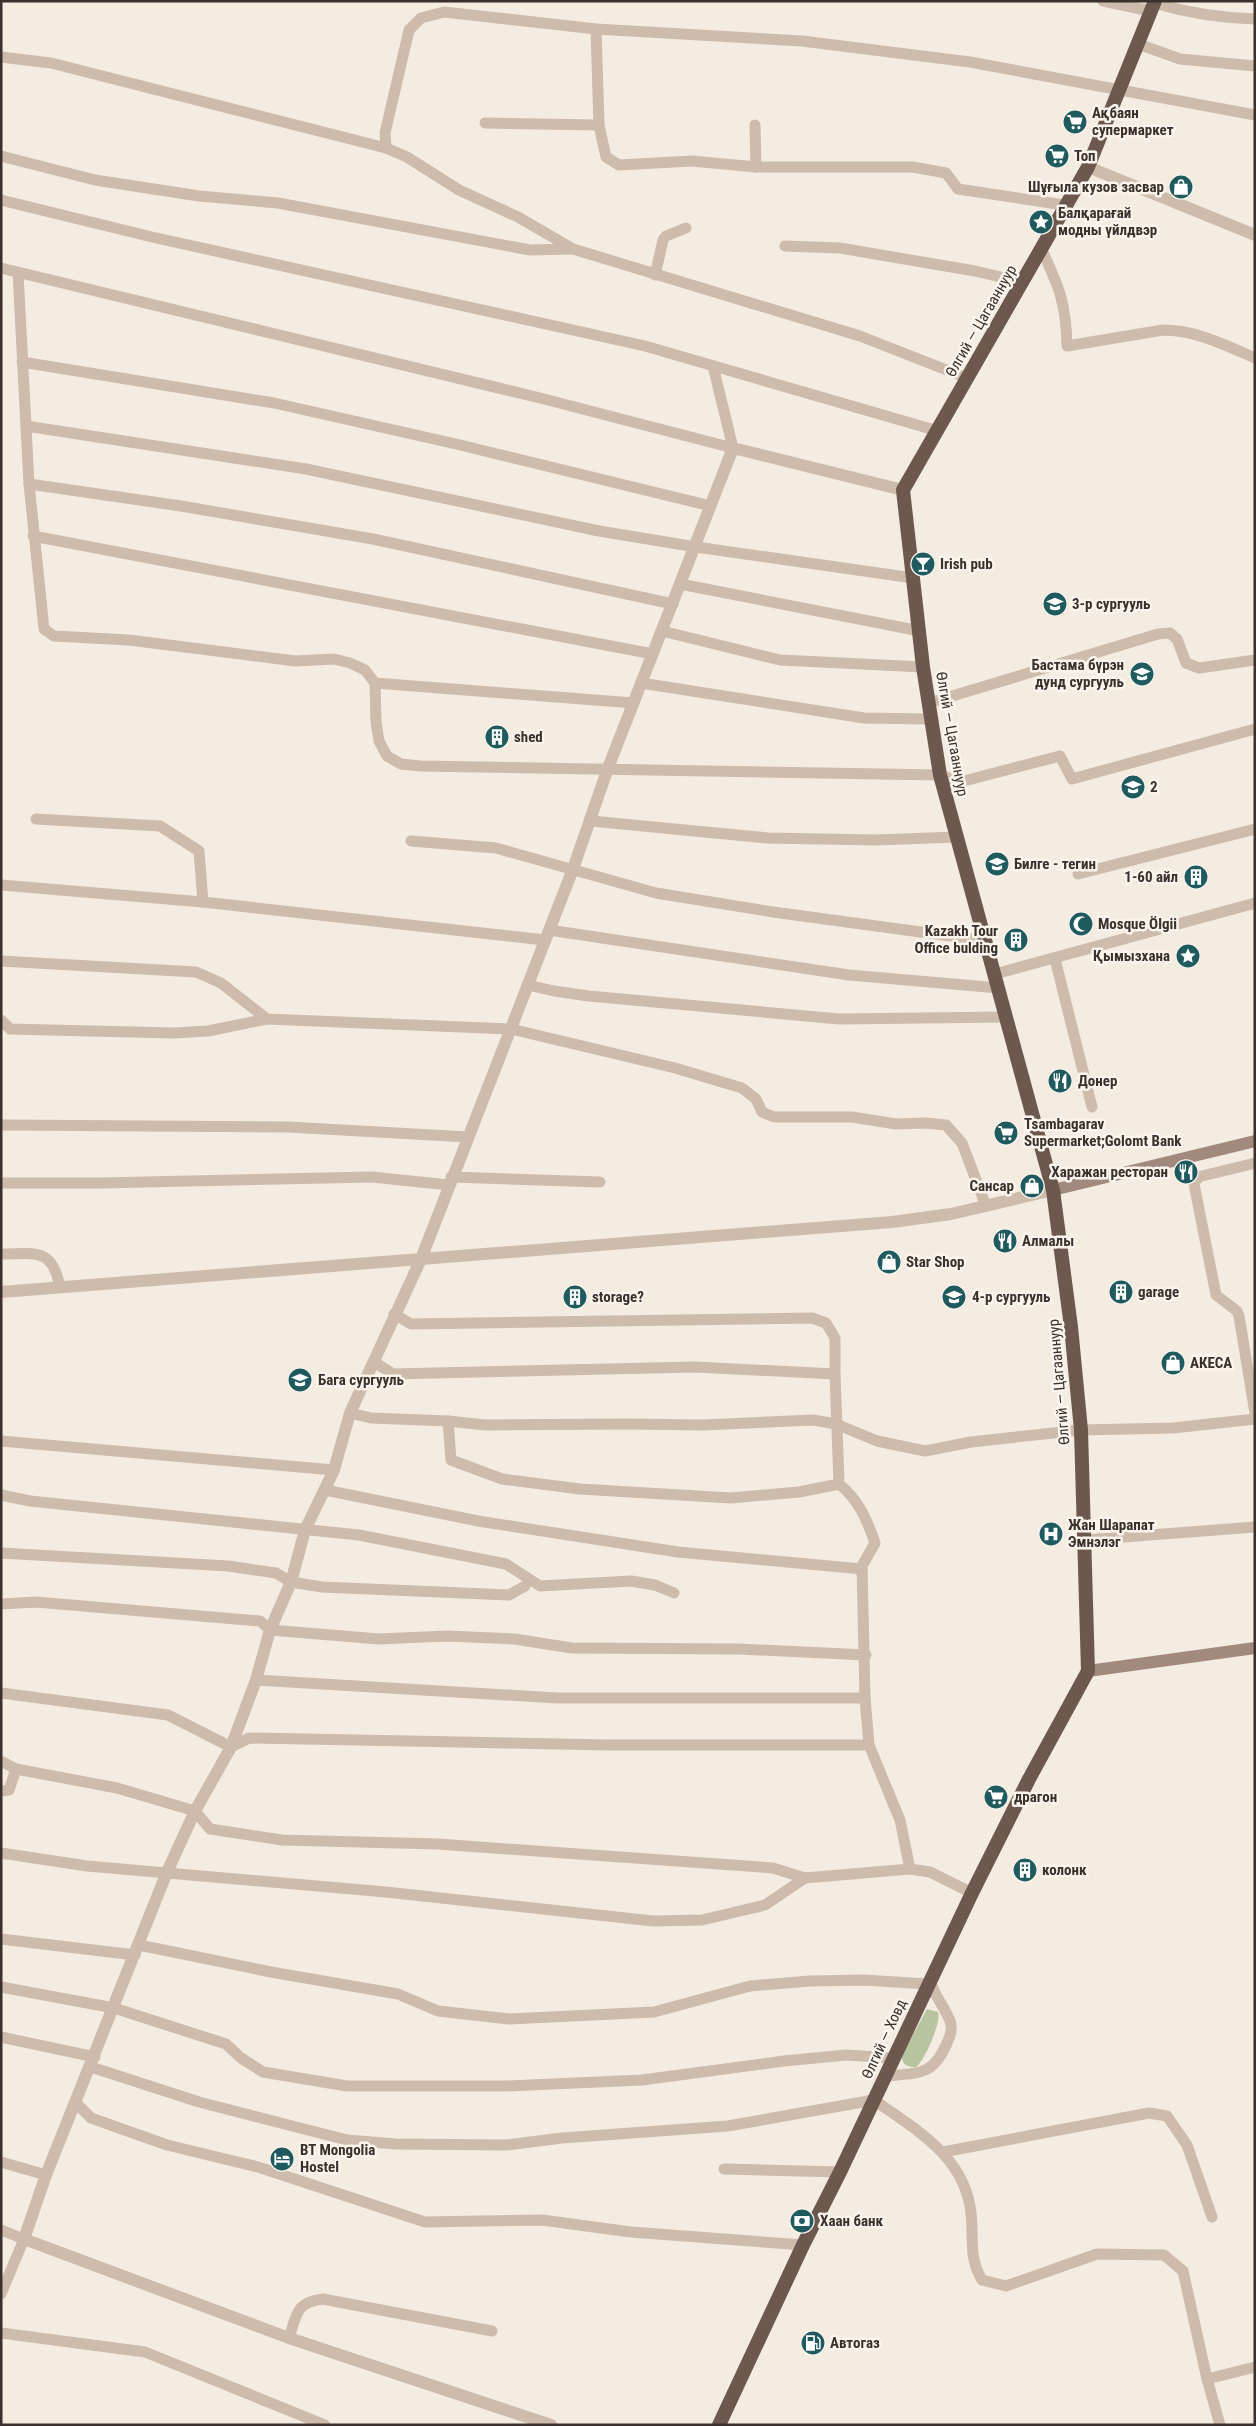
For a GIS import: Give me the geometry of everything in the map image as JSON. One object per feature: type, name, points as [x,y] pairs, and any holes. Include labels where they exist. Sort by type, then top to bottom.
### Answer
[{"type":"highway","name":"Өлгий — Цагааннуур","points":[[1088,1671],[1081,1430],[1071,1327],[1054,1190],[940,775],[923,667],[903,490],[1064,205],[1088,167],[1153,5]]},
{"type":"highway","name":"Өлгий — Ховд","points":[[719,2425],[972,1893],[1029,1779],[1088,1671]]},
{"type":"main road","points":[[1054,1190],[1255,1141]]},
{"type":"main road","points":[[1088,1671],[1255,1648]]},
{"type":"street","points":[[1103,1],[1153,5],[1188,13],[1226,18],[1255,18]]},
{"type":"street","points":[[386,148],[385,133],[409,30],[421,18],[444,12],[596,29],[802,41],[970,62],[1119,88],[1255,115]]},
{"type":"street","points":[[596,29],[599,125],[606,157],[619,165],[692,161],[756,167],[913,167],[946,173],[958,189],[1064,205]]},
{"type":"street","points":[[1138,44],[1180,59],[1255,66]]},
{"type":"street","points":[[1,57],[51,63],[386,148],[407,157],[459,190],[518,217],[573,249],[860,336],[967,378]]},
{"type":"street","points":[[485,123],[599,125]]},
{"type":"street","points":[[755,126],[756,167]]},
{"type":"street","points":[[1,156],[95,180],[199,196],[278,203],[530,250],[573,249]]},
{"type":"street","points":[[1088,167],[1255,235]]},
{"type":"street","points":[[1,200],[152,237],[626,342],[938,431]]},
{"type":"street","points":[[655,275],[663,240],[666,236],[686,228]]},
{"type":"street","points":[[785,246],[840,248],[1022,282]]},
{"type":"street","points":[[1041,248],[1060,289],[1066,314],[1067,346],[1163,330],[1177,330],[1204,337],[1255,358]]},
{"type":"street","points":[[1,268],[540,398],[903,490]]},
{"type":"street","points":[[18,272],[33,536],[44,630],[54,636],[129,640],[295,661],[334,659],[350,663],[365,670],[375,683],[376,722],[379,741],[387,756],[401,764],[940,775],[960,782],[1060,756],[1072,779],[1255,729]]},
{"type":"street","points":[[22,362],[274,403],[456,444],[711,506]]},
{"type":"street","points":[[1,2294],[24,2239],[46,2175],[93,2062],[167,1872],[195,1810],[231,1747],[256,1680],[270,1630],[291,1582],[305,1530],[334,1470],[350,1413],[421,1259],[591,821],[608,768],[696,548],[733,448],[713,366]]},
{"type":"street","points":[[26,426],[306,469],[599,531],[696,548],[913,578]]},
{"type":"street","points":[[29,484],[181,506],[373,539],[673,604]]},
{"type":"street","points":[[33,536],[653,654]]},
{"type":"street","points":[[680,584],[920,630]]},
{"type":"street","points":[[662,631],[780,660],[923,667]]},
{"type":"street","points":[[928,702],[1158,634],[1170,634],[1177,639],[1186,663],[1198,668],[1255,660]]},
{"type":"street","points":[[375,683],[634,703]]},
{"type":"street","points":[[642,683],[864,718],[930,719]]},
{"type":"street","points":[[36,820],[160,826],[199,851],[203,902]]},
{"type":"street","points":[[591,821],[768,838],[876,840],[957,837]]},
{"type":"street","points":[[1078,874],[1255,829]]},
{"type":"street","points":[[411,841],[496,848],[573,868],[656,893],[773,912],[987,942]]},
{"type":"street","points":[[1,885],[547,935],[849,975],[997,981],[1055,959],[1255,903]]},
{"type":"street","points":[[1055,959],[1092,1106]]},
{"type":"street","points":[[1,961],[196,972],[221,983],[267,1019]]},
{"type":"street","points":[[528,984],[554,991],[590,996],[839,1019],[1006,1017]]},
{"type":"street","points":[[1,1020],[6,1032],[174,1033],[208,1031],[267,1019],[510,1029],[675,1068],[742,1088],[756,1098],[762,1112],[774,1117],[852,1118],[896,1124],[925,1123],[946,1126],[962,1143],[986,1206]]},
{"type":"street","points":[[1,1125],[288,1128],[468,1137]]},
{"type":"street","points":[[1255,1163],[1198,1177],[1194,1184],[1216,1296],[1237,1311],[1239,1316],[1255,1413]]},
{"type":"street","points":[[1,1183],[111,1183],[372,1177],[450,1181],[600,1182]]},
{"type":"street","points":[[1,1292],[892,1222],[986,1206],[1054,1190]]},
{"type":"street","points":[[1,1254],[45,1256],[53,1263],[60,1287]]},
{"type":"street","points":[[394,1314],[411,1324],[812,1318],[826,1323],[835,1338],[839,1484],[849,1492],[866,1516],[875,1543],[862,1569],[866,1655],[865,1698],[869,1745],[900,1820],[910,1869]]},
{"type":"street","points":[[374,1362],[393,1374],[695,1368],[835,1374]]},
{"type":"street","points":[[350,1413],[371,1418],[448,1421],[485,1425],[704,1425],[813,1420],[836,1424],[877,1441],[925,1451],[971,1442],[1081,1430],[1173,1428],[1255,1419]]},
{"type":"street","points":[[448,1421],[451,1460],[502,1479],[580,1489],[731,1498],[799,1492],[839,1484]]},
{"type":"street","points":[[1,1440],[334,1470]]},
{"type":"street","points":[[325,1490],[478,1521],[678,1552],[862,1569]]},
{"type":"street","points":[[1,1495],[30,1501],[386,1539],[506,1564],[540,1586],[632,1581],[655,1585],[674,1593]]},
{"type":"street","points":[[1084,1540],[1255,1527]]},
{"type":"street","points":[[1,1553],[228,1566],[276,1573],[291,1582],[322,1587],[399,1592],[509,1595],[525,1586]]},
{"type":"street","points":[[1,1604],[36,1602],[260,1621],[270,1630],[379,1639],[447,1636],[514,1640],[572,1648],[739,1649],[866,1655]]},
{"type":"street","points":[[256,1680],[557,1698],[865,1698]]},
{"type":"street","points":[[1,1693],[168,1715],[231,1747]]},
{"type":"street","points":[[231,1747],[249,1738],[609,1745],[869,1745]]},
{"type":"street","points":[[1,1762],[16,1769],[117,1788],[195,1810],[210,1829],[282,1840],[438,1844],[773,1868],[805,1878],[910,1869],[930,1872],[972,1893]]},
{"type":"street","points":[[1,1791],[9,1790],[16,1769]]},
{"type":"street","points":[[1,1853],[87,1866],[167,1872],[235,1881],[386,1892],[653,1921],[702,1920],[765,1905],[805,1878]]},
{"type":"street","points":[[1,1939],[137,1950],[398,1994],[438,2011],[509,2020],[654,2012],[750,1986],[790,1982],[864,1980],[929,1982],[934,1994],[951,2021],[949,2039],[943,2053],[931,2068],[907,2074],[885,2076]]},
{"type":"street","points":[[1,1987],[114,2008],[226,2044],[241,2058],[263,2072],[347,2086],[506,2086],[642,2080],[784,2061],[846,2055],[893,2058]]},
{"type":"street","points":[[1,2037],[93,2062],[199,2102],[346,2140],[396,2144],[508,2145],[562,2138],[728,2126],[874,2100],[939,2146],[960,2175],[972,2211],[973,2265],[982,2280],[1006,2286],[1097,2254],[1164,2255],[1182,2271],[1206,2379],[1220,2425]]},
{"type":"street","points":[[76,2103],[91,2118],[167,2145],[258,2168],[425,2222],[542,2220],[631,2232],[803,2245]]},
{"type":"street","points":[[943,2152],[1150,2113],[1167,2116],[1187,2145],[1212,2217]]},
{"type":"street","points":[[1,2162],[46,2175]]},
{"type":"street","points":[[724,2168],[840,2172]]},
{"type":"street","points":[[1,2230],[290,2338],[551,2425]]},
{"type":"street","points":[[290,2338],[298,2309],[308,2301],[323,2299],[492,2331]]},
{"type":"street","points":[[1,2333],[145,2352],[325,2425]]},
{"type":"street","points":[[1206,2379],[1255,2367]]},
{"type":"green space","points":[[927,2009],[938,2012],[939,2017],[935,2032],[928,2050],[919,2064],[916,2067],[910,2066],[904,2063],[902,2055]]},
{"type":"place","name":"Ақбаян супермаркет","points":[[1075,122]]},
{"type":"place","name":"Топ","points":[[1057,156]]},
{"type":"place","name":"Шұғыла кузов засвар","points":[[1181,187]]},
{"type":"place","name":"Балқарағай модны үйлдвэр","points":[[1041,222]]},
{"type":"place","name":"Irish pub","points":[[923,564]]},
{"type":"place","name":"3-р сургууль","points":[[1055,604]]},
{"type":"place","name":"Бастама бүрэн дунд сургууль","points":[[1142,674]]},
{"type":"place","name":"shed","points":[[497,737]]},
{"type":"place","name":"2","points":[[1133,787]]},
{"type":"place","name":"Билге - тегин","points":[[997,864]]},
{"type":"place","name":"1-60 айл","points":[[1196,877]]},
{"type":"place","name":"Mosque Ölgii","points":[[1081,924]]},
{"type":"place","name":"Kazakh Tour Office bulding","points":[[1016,940]]},
{"type":"place","name":"Қымызхана","points":[[1188,956]]},
{"type":"place","name":"Донер","points":[[1060,1081]]},
{"type":"place","name":"Tsambagarav Supermarket;Golomt Bank","points":[[1006,1133]]},
{"type":"place","name":"Харажан ресторан","points":[[1186,1172]]},
{"type":"place","name":"Сансар","points":[[1032,1186]]},
{"type":"place","name":"Алмалы","points":[[1005,1241]]},
{"type":"place","name":"Star Shop","points":[[889,1262]]},
{"type":"place","name":"garage","points":[[1121,1292]]},
{"type":"place","name":"storage?","points":[[575,1297]]},
{"type":"place","name":"4-р сургууль","points":[[954,1297]]},
{"type":"place","name":"АКЕСА","points":[[1173,1363]]},
{"type":"place","name":"Бага сургууль","points":[[300,1380]]},
{"type":"place","name":"Жан Шарапат Эмнэлэг","points":[[1051,1534]]},
{"type":"place","name":"драгон","points":[[996,1797]]},
{"type":"place","name":"колонк","points":[[1025,1870]]},
{"type":"place","name":"BT Mongolia Hostel","points":[[282,2159]]},
{"type":"place","name":"Хаан банк","points":[[802,2221]]},
{"type":"place","name":"Автогаз","points":[[813,2343]]}]
